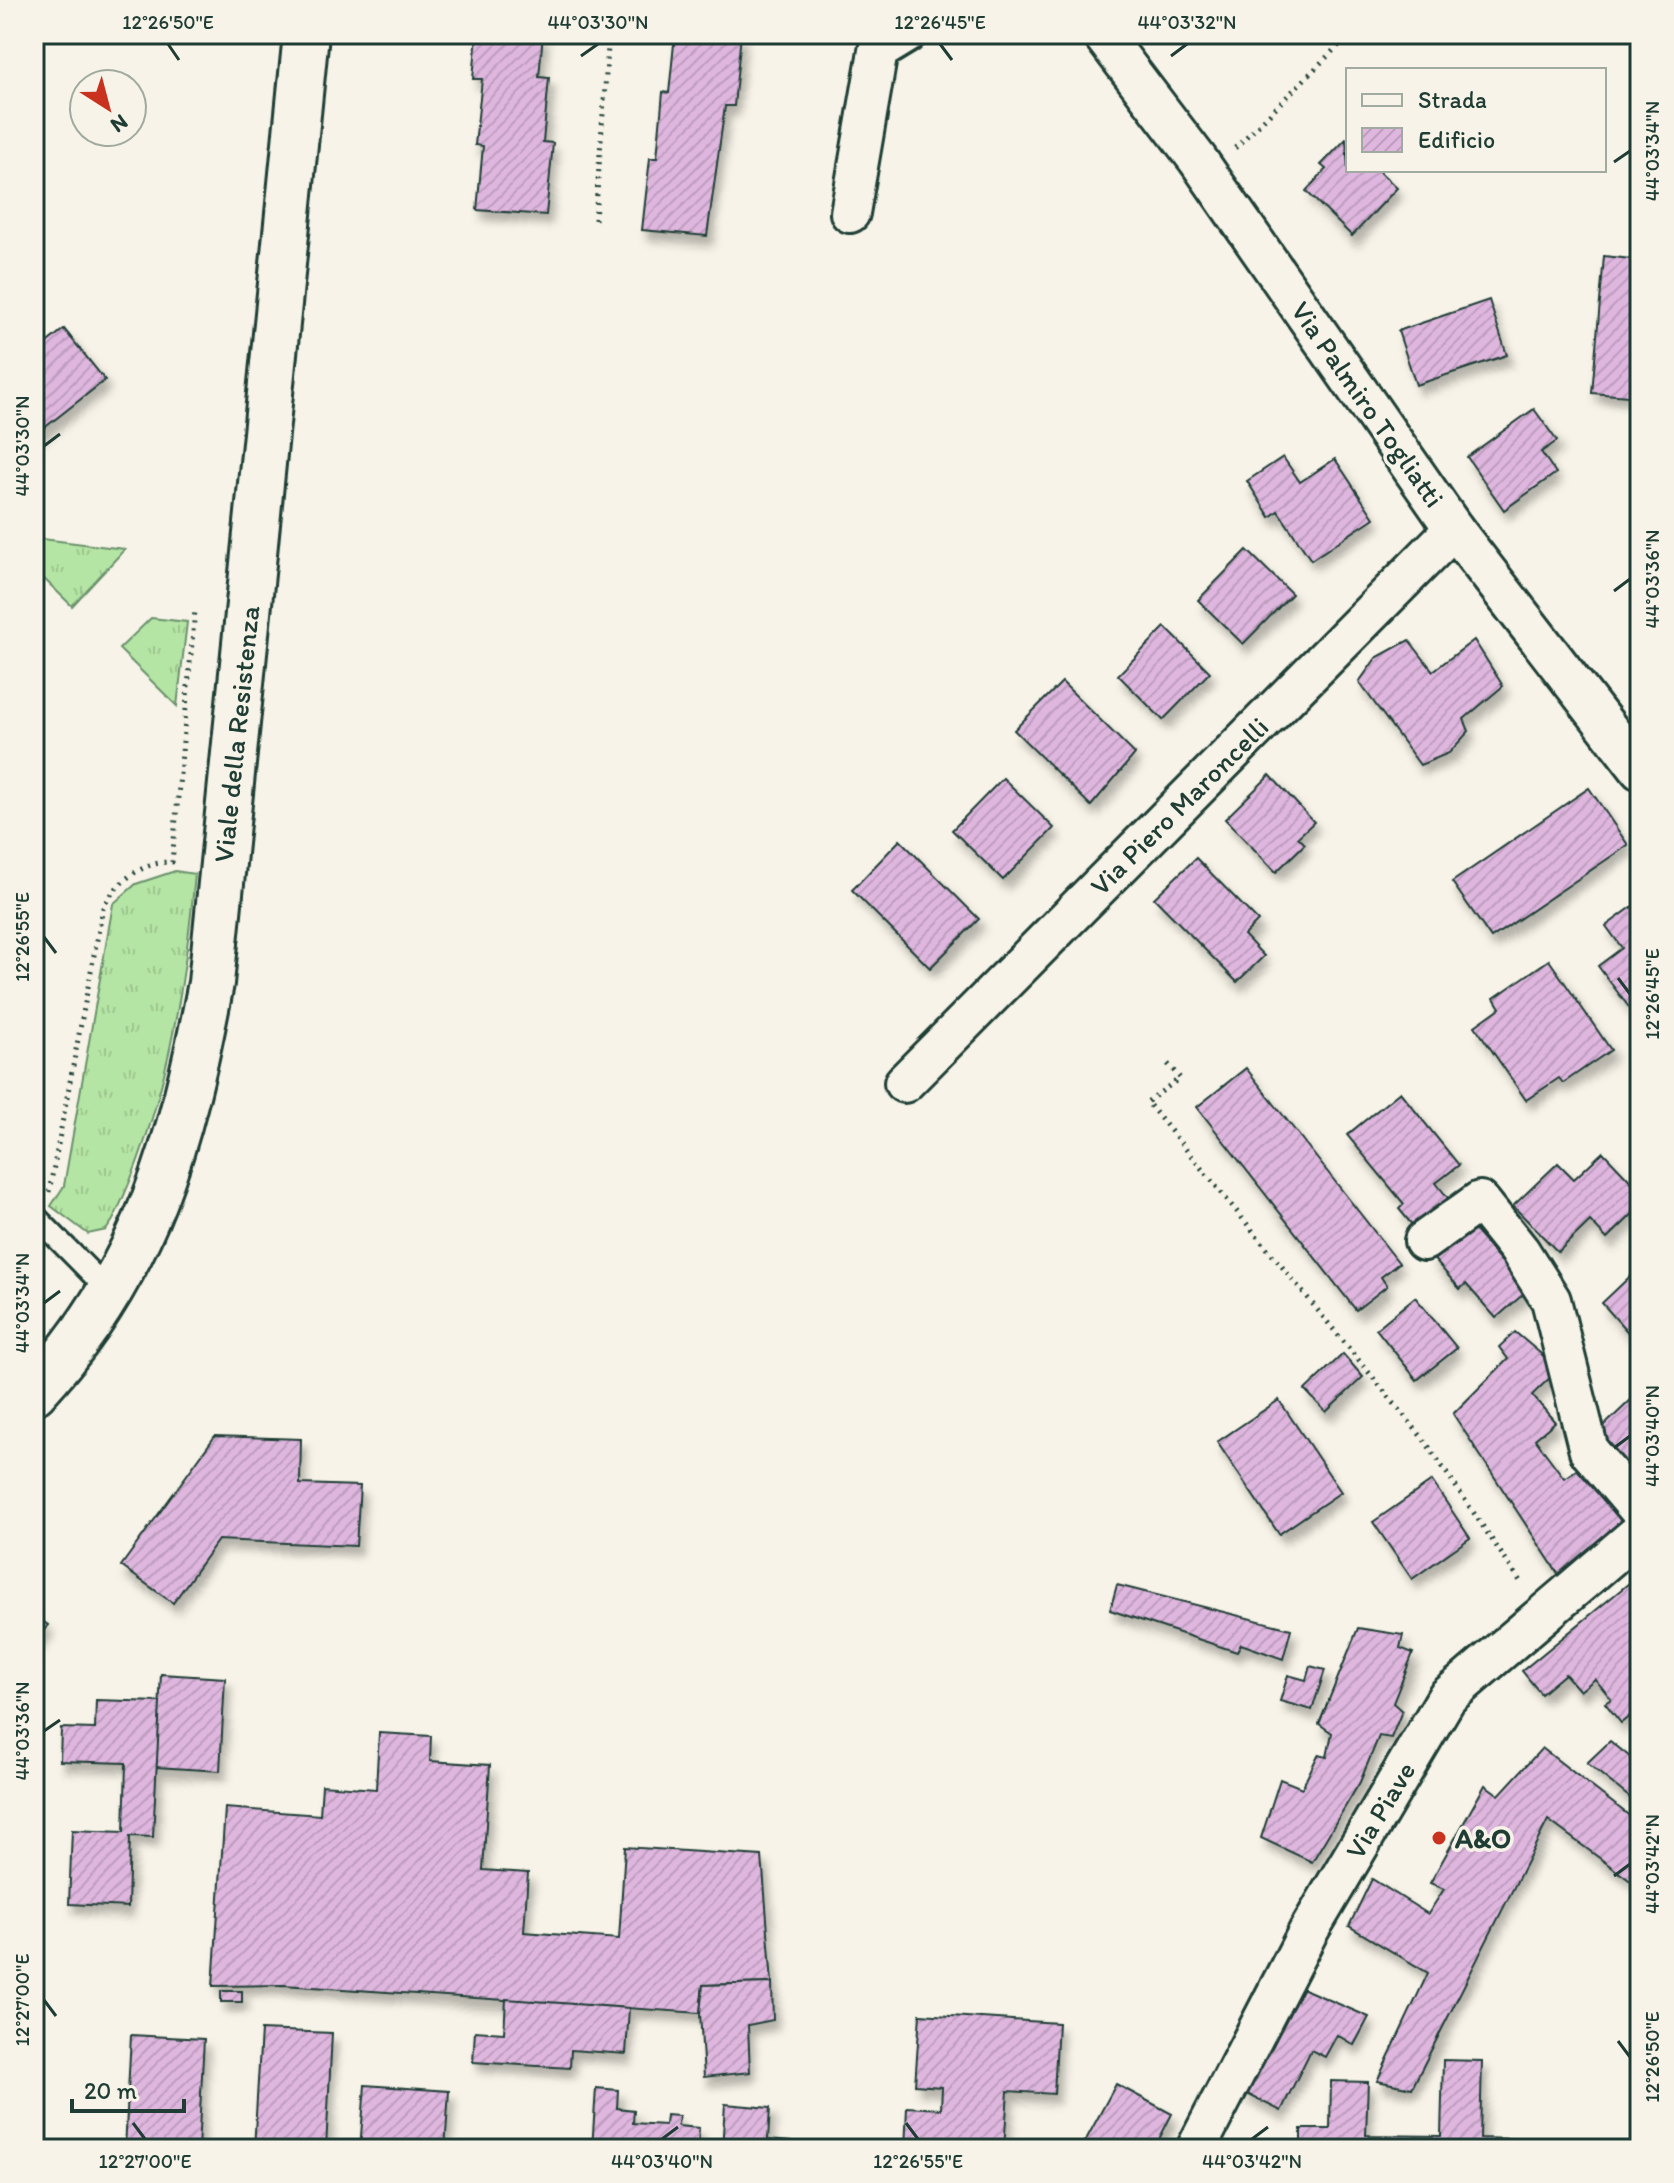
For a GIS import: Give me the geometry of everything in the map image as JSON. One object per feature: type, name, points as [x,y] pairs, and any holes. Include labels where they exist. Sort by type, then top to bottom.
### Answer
[{"type":"street","name":"Viale della Resistenza","points":[[34,1392],[68,1355],[112,1294],[162,1183],[191,1088],[211,983],[306,34]]},
{"type":"street","name":"Via Palmiro Togliatti","points":[[1102,34],[1198,160],[1454,529],[1640,770]]},
{"type":"street","points":[[850,213],[888,40]]},
{"type":"street","name":"Via Piero Maroncelli","points":[[904,1083],[1454,529]]},
{"type":"street","points":[[1424,1241],[1480,1201],[1510,1238],[1551,1300],[1589,1451],[1640,1511]]},
{"type":"street","name":"Via Piave","points":[[1196,2149],[1308,1932],[1447,1697],[1640,1532]]},
{"type":"lane","points":[[40,1208],[112,1294]]},
{"type":"path","points":[[595,220],[609,34]]},
{"type":"path","points":[[793,34],[822,37]]},
{"type":"path","points":[[1230,152],[1350,34]]},
{"type":"path","points":[[40,1208],[54,1183],[103,908],[109,894],[129,876],[157,861],[172,862],[195,610]]},
{"type":"path","points":[[1168,1064],[1180,1078],[1147,1102],[1425,1441],[1543,1614]]},
{"type":"green space","points":[[34,538],[125,549],[72,606],[34,569]]},
{"type":"green space","points":[[151,618],[187,622],[177,706],[119,649]]},
{"type":"green space","points":[[175,871],[195,874],[178,1007],[159,1094],[131,1179],[113,1220],[106,1230],[88,1234],[51,1206],[64,1186],[113,904],[136,884]]},
{"type":"building","points":[[477,34],[543,34],[539,77],[549,78],[543,142],[553,143],[546,215],[477,210],[483,146],[475,145],[482,79],[473,79]]},
{"type":"building","points":[[675,34],[741,34],[734,106],[725,106],[707,236],[642,230],[650,158],[657,158],[663,92],[669,93]]},
{"type":"building","points":[[1346,139],[1346,172],[1380,172],[1397,188],[1352,236],[1306,191],[1326,169],[1321,165]]},
{"type":"building","points":[[1604,256],[1640,260],[1640,397],[1592,393]]},
{"type":"building","points":[[1489,300],[1507,355],[1416,385],[1398,331]]},
{"type":"building","points":[[64,329],[105,380],[34,436],[34,353]]},
{"type":"building","points":[[1534,409],[1557,441],[1541,452],[1556,473],[1504,510],[1467,457]]},
{"type":"building","points":[[1283,457],[1300,482],[1335,459],[1374,518],[1311,560],[1278,511],[1270,517],[1247,481]]},
{"type":"building","points":[[1247,550],[1292,594],[1243,644],[1198,600]]},
{"type":"building","points":[[1165,627],[1210,672],[1163,720],[1118,675]]},
{"type":"building","points":[[1409,640],[1433,671],[1474,640],[1503,686],[1464,719],[1469,731],[1449,753],[1420,765],[1359,682],[1376,658]]},
{"type":"building","points":[[1062,682],[1135,754],[1091,806],[1014,730]]},
{"type":"building","points":[[1270,775],[1314,822],[1298,837],[1305,844],[1276,872],[1225,819]]},
{"type":"building","points":[[1003,778],[1054,828],[1003,880],[952,830]]},
{"type":"building","points":[[1589,788],[1628,845],[1491,938],[1452,882]]},
{"type":"building","points":[[900,840],[979,919],[930,968],[852,890]]},
{"type":"building","points":[[1196,858],[1258,921],[1244,935],[1264,956],[1237,982],[1154,898]]},
{"type":"building","points":[[1640,901],[1640,1010],[1634,1014],[1598,966],[1622,948],[1606,926]]},
{"type":"building","points":[[1549,960],[1611,1050],[1563,1083],[1559,1078],[1526,1100],[1475,1026],[1500,1008],[1494,998]]},
{"type":"building","points":[[1246,1068],[1399,1263],[1381,1277],[1387,1286],[1356,1310],[1197,1107]]},
{"type":"building","points":[[1400,1092],[1459,1165],[1436,1183],[1452,1203],[1418,1232],[1399,1209],[1404,1204],[1347,1135]]},
{"type":"building","points":[[1603,1152],[1640,1191],[1640,1207],[1607,1239],[1590,1221],[1558,1252],[1513,1206],[1558,1163],[1574,1179]]},
{"type":"building","points":[[1468,1223],[1527,1291],[1496,1318],[1466,1284],[1460,1289],[1431,1256]]},
{"type":"building","points":[[1640,1269],[1640,1346],[1602,1303]]},
{"type":"building","points":[[1415,1297],[1457,1348],[1417,1380],[1376,1329]]},
{"type":"building","points":[[1515,1332],[1559,1369],[1532,1395],[1555,1422],[1535,1439],[1564,1478],[1590,1461],[1635,1518],[1561,1578],[1453,1414],[1508,1359],[1499,1347]]},
{"type":"building","points":[[1343,1354],[1363,1377],[1326,1412],[1305,1390]]},
{"type":"building","points":[[1633,1398],[1640,1405],[1640,1498],[1588,1441]]},
{"type":"building","points":[[1279,1400],[1341,1492],[1279,1534],[1217,1442]]},
{"type":"building","points":[[215,1436],[301,1439],[300,1484],[360,1486],[356,1546],[218,1540],[173,1603],[121,1566]]},
{"type":"building","points":[[1432,1481],[1470,1538],[1412,1579],[1373,1522]]},
{"type":"building","points":[[1640,1574],[1640,1708],[1621,1723],[1605,1703],[1611,1699],[1595,1679],[1580,1691],[1565,1674],[1541,1694],[1522,1671]]},
{"type":"building","points":[[1117,1585],[1291,1629],[1283,1659],[1241,1644],[1237,1652],[1110,1610]]},
{"type":"building","points":[[34,1615],[48,1625],[34,1644]]},
{"type":"building","points":[[1358,1628],[1403,1635],[1400,1648],[1413,1653],[1393,1703],[1402,1711],[1391,1738],[1379,1736],[1360,1782],[1312,1862],[1261,1838],[1280,1779],[1302,1788],[1318,1755],[1327,1757],[1332,1733],[1319,1724]]},
{"type":"building","points":[[1310,1666],[1325,1670],[1312,1710],[1280,1701],[1288,1675],[1306,1680]]},
{"type":"building","points":[[161,1674],[225,1678],[220,1771],[156,1767]]},
{"type":"building","points":[[96,1700],[160,1702],[153,1837],[130,1836],[128,1907],[69,1904],[72,1830],[124,1832],[126,1763],[60,1761],[61,1728],[95,1729]]},
{"type":"building","points":[[379,1733],[431,1736],[430,1761],[490,1765],[483,1870],[528,1873],[524,1932],[619,1939],[625,1847],[762,1856],[772,1983],[703,1985],[700,2013],[283,1985],[213,1986],[225,1808],[320,1815],[322,1785],[376,1789]]},
{"type":"building","points":[[1610,1741],[1640,1765],[1640,1806],[1587,1763]]},
{"type":"building","points":[[1542,1748],[1640,1824],[1640,1888],[1548,1820],[1412,2088],[1377,2081],[1428,1973],[1349,1926],[1372,1879],[1428,1914],[1444,1889],[1430,1883],[1485,1785],[1499,1795]]},
{"type":"building","points":[[772,1983],[773,2020],[748,2025],[750,2072],[704,2077],[700,2013],[703,1985]]},
{"type":"building","points":[[1297,1986],[1369,2017],[1354,2045],[1337,2035],[1325,2057],[1311,2050],[1281,2111],[1243,2092]]},
{"type":"building","points":[[221,1991],[242,1991],[242,2002],[221,2002]]},
{"type":"building","points":[[506,1999],[629,2008],[626,2054],[571,2050],[570,2068],[473,2062],[475,2031],[504,2033]]},
{"type":"building","points":[[920,2014],[1058,2023],[1054,2094],[1008,2091],[1004,2149],[905,2149],[907,2107],[941,2109],[942,2087],[915,2085]]},
{"type":"building","points":[[261,2030],[332,2033],[326,2149],[254,2149]]},
{"type":"building","points":[[131,2035],[204,2039],[198,2149],[125,2149]]},
{"type":"building","points":[[1443,2060],[1482,2061],[1480,2138],[1586,2141],[1586,2149],[1301,2149],[1301,2129],[1330,2129],[1331,2081],[1368,2082],[1366,2135],[1441,2136]]},
{"type":"building","points":[[1116,2084],[1172,2114],[1154,2149],[1081,2149]]},
{"type":"building","points":[[365,2085],[449,2091],[445,2149],[360,2149]]},
{"type":"building","points":[[596,2088],[618,2090],[617,2108],[634,2110],[633,2123],[665,2125],[666,2115],[679,2116],[678,2126],[699,2128],[698,2149],[592,2149]]},
{"type":"building","points":[[725,2104],[770,2108],[768,2140],[792,2142],[791,2149],[722,2149]]},
{"type":"place","name":"A&O","points":[[1439,1838]]}]
